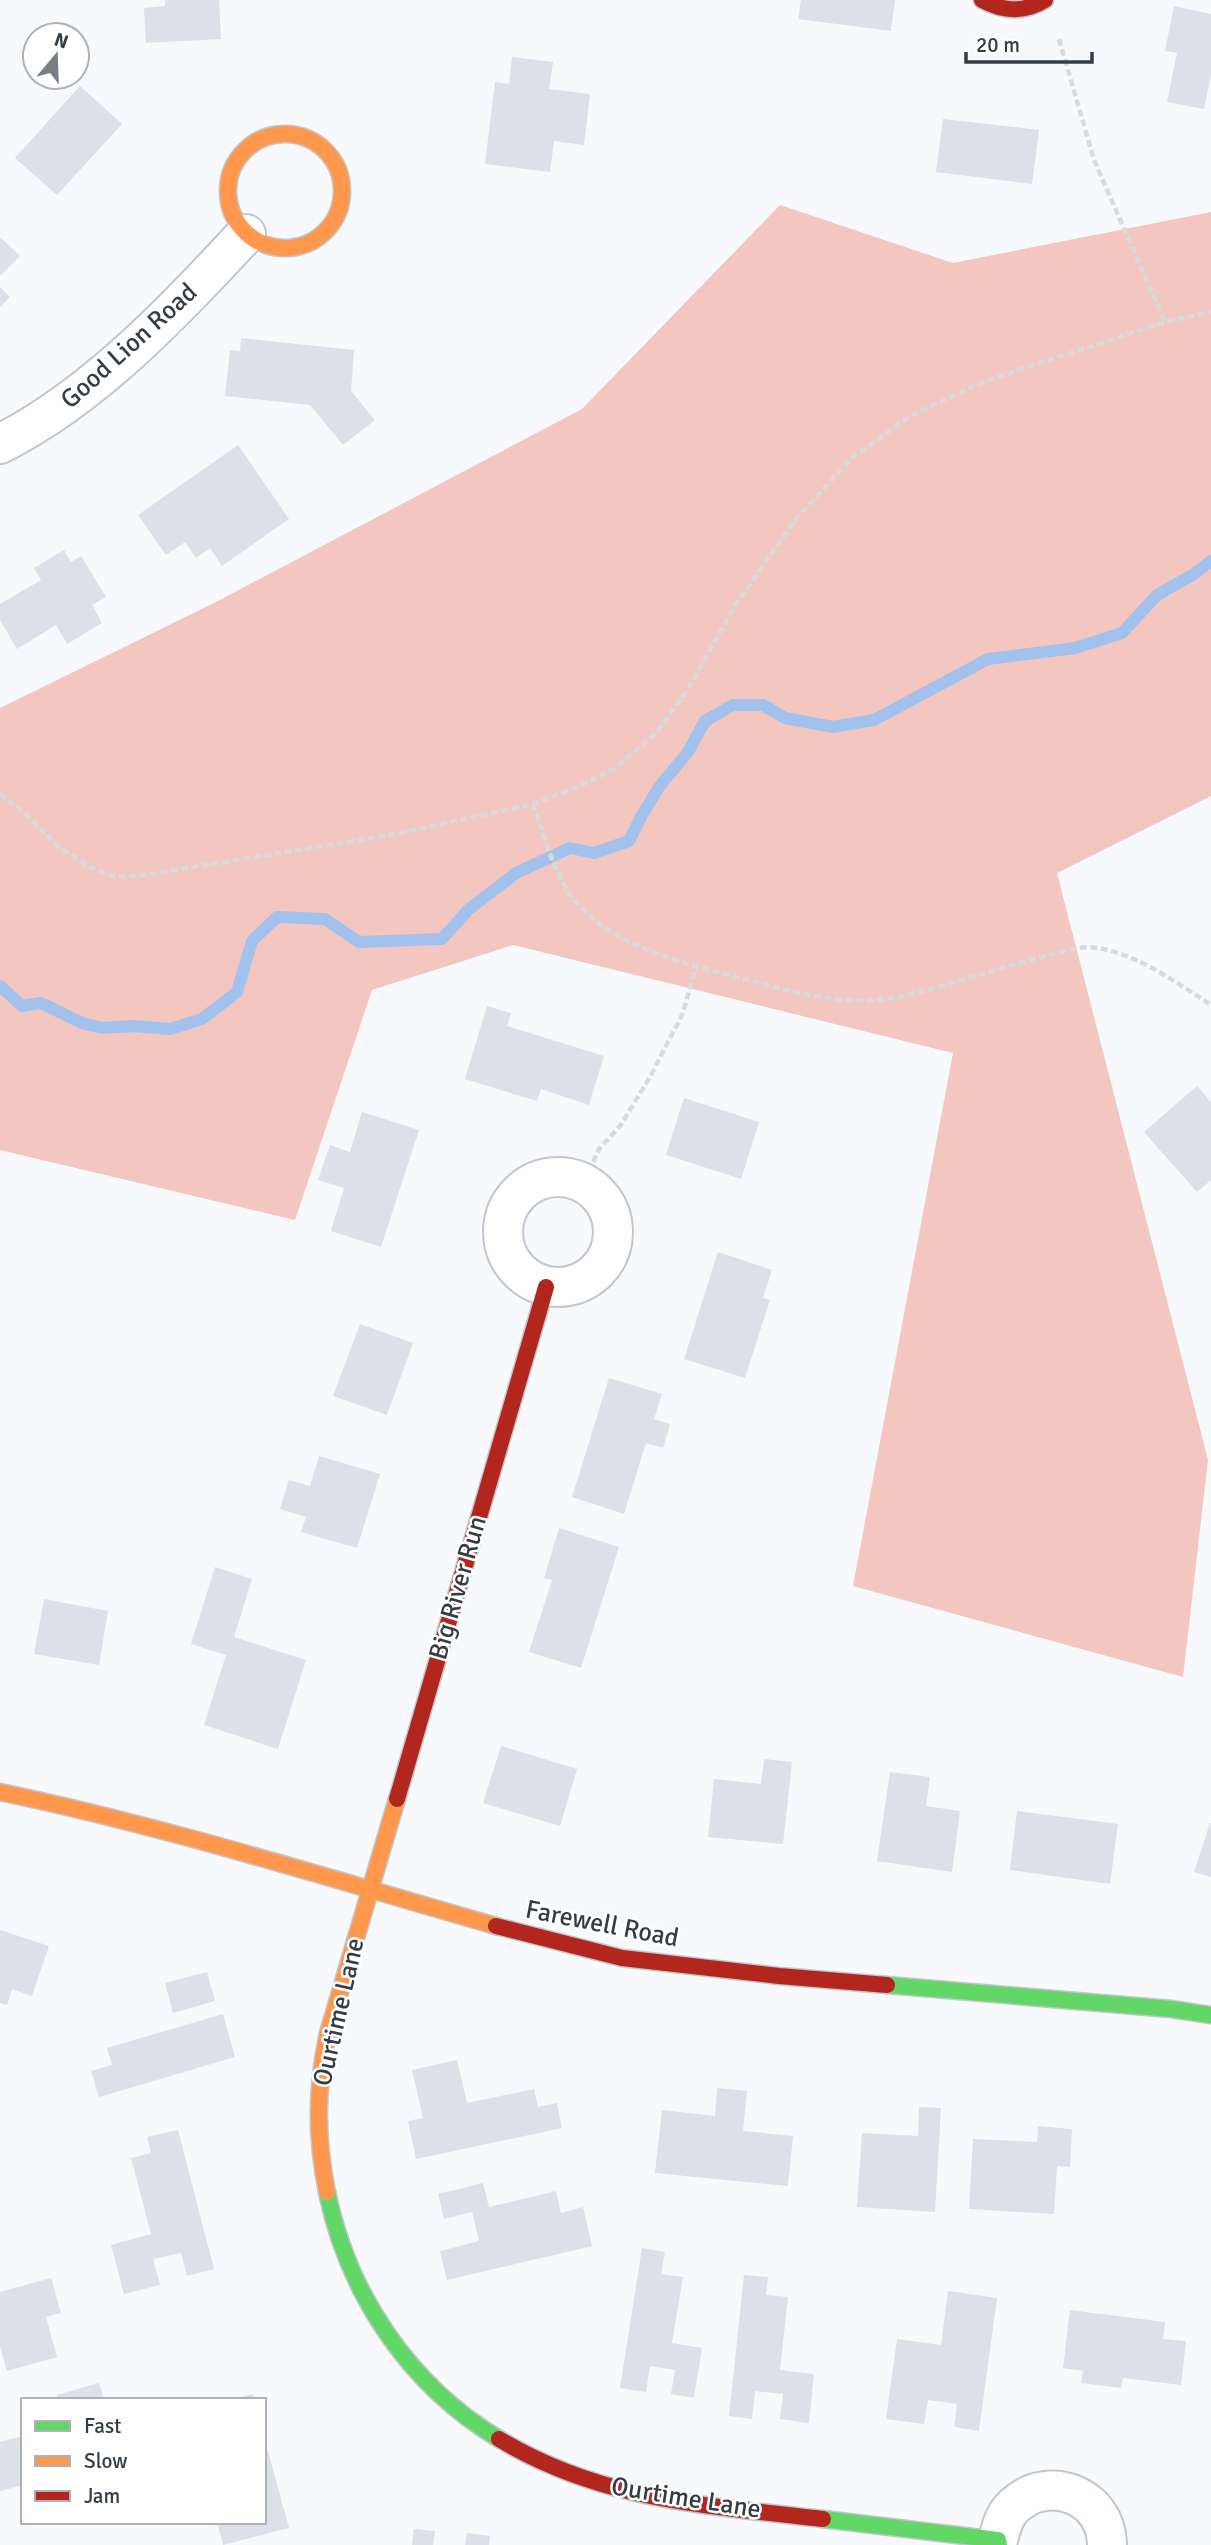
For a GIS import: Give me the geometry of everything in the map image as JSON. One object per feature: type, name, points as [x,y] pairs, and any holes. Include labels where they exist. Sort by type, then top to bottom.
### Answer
[{"type":"street","points":[[982,0],[995,8],[1015,11],[1041,3]]},
{"type":"street","points":[[290,133],[314,140],[335,162],[343,183],[340,208],[328,230],[307,244],[285,248],[268,246],[247,234],[235,220],[228,203],[228,182],[235,160],[248,146],[271,134],[290,133]]},
{"type":"street","name":"Good Lion Road","points":[[0,444],[69,403],[179,304],[247,234]]},
{"type":"street","points":[[562,1175],[584,1181],[605,1201],[612,1217],[613,1245],[600,1269],[575,1285],[546,1287],[522,1274],[509,1259],[502,1237],[503,1218],[516,1195],[533,1181],[562,1175]]},
{"type":"street","name":"Big River Run","points":[[370,1890],[546,1287]]},
{"type":"street","name":"Farewell Road","points":[[0,1792],[71,1807],[528,1936],[622,1958],[779,1976],[1171,2009],[1211,2015]]},
{"type":"street","name":"Ourtime Lane","points":[[370,1890],[328,2033],[318,2087],[318,2140],[325,2197],[358,2288],[390,2341],[436,2394],[484,2431],[539,2462],[595,2483],[667,2499],[998,2542],[1002,2523],[1013,2507],[1031,2495],[1055,2490],[1079,2496],[1097,2512],[1107,2531],[1107,2545]]},
{"type":"path","points":[[1041,3],[1061,42],[1094,160],[1165,322]]},
{"type":"path","points":[[0,794],[25,813],[59,847],[90,867],[115,877],[144,875],[355,841],[533,804],[575,789],[614,769],[656,733],[688,689],[734,607],[796,520],[852,458],[910,416],[985,381],[1165,322],[1211,312]]},
{"type":"path","points":[[533,804],[565,887],[580,907],[629,942],[696,966],[796,993],[843,1001],[900,997],[1013,964],[1096,947],[1138,962],[1172,979],[1211,1005]]},
{"type":"path","points":[[584,1181],[599,1149],[620,1126],[650,1077],[683,1013],[696,966]]},
{"type":"shaded area","points":[[780,205],[953,263],[1211,212],[1211,796],[1057,873],[1208,1460],[1183,1677],[853,1586],[953,1053],[513,945],[372,990],[295,1220],[0,1150],[0,708],[214,603],[582,409]]},
{"type":"building","points":[[165,0],[219,0],[221,39],[146,43],[144,8],[165,6]]},
{"type":"building","points":[[801,0],[895,0],[891,31],[798,19]]},
{"type":"building","points":[[1174,6],[1211,14],[1211,75],[1204,109],[1167,102],[1177,53],[1165,51]]},
{"type":"building","points":[[512,57],[553,62],[549,89],[590,94],[584,145],[554,141],[550,172],[485,164],[495,82],[509,84]]},
{"type":"building","points":[[75,91],[86,91],[122,124],[57,195],[15,158]]},
{"type":"building","points":[[943,119],[1039,130],[1032,184],[936,172]]},
{"type":"building","points":[[0,237],[20,256],[0,276]]},
{"type":"building","points":[[0,287],[10,297],[0,307]]},
{"type":"building","points":[[241,338],[354,350],[351,391],[375,420],[343,445],[310,405],[225,396],[230,350],[240,351]]},
{"type":"building","points":[[238,445],[289,519],[222,566],[210,548],[196,558],[185,542],[166,555],[138,515]]},
{"type":"building","points":[[64,550],[71,562],[81,556],[106,597],[92,605],[102,623],[67,644],[56,625],[17,649],[0,620],[0,604],[41,580],[34,568]]},
{"type":"building","points":[[487,1006],[511,1013],[507,1026],[604,1056],[589,1105],[541,1089],[537,1101],[465,1079]]},
{"type":"building","points":[[1197,1086],[1211,1102],[1211,1180],[1197,1192],[1144,1132]]},
{"type":"building","points":[[684,1098],[759,1122],[741,1179],[666,1155]]},
{"type":"building","points":[[362,1112],[419,1130],[381,1247],[331,1231],[344,1188],[318,1180],[330,1145],[350,1152]]},
{"type":"building","points":[[718,1252],[772,1270],[763,1298],[770,1300],[745,1378],[684,1359]]},
{"type":"building","points":[[360,1324],[413,1343],[387,1415],[333,1396]]},
{"type":"building","points":[[609,1378],[662,1394],[654,1419],[670,1424],[663,1448],[646,1443],[624,1514],[572,1497]]},
{"type":"building","points":[[319,1456],[380,1474],[357,1548],[301,1532],[306,1517],[280,1509],[289,1480],[310,1486]]},
{"type":"building","points":[[559,1528],[619,1547],[581,1668],[529,1652],[552,1580],[544,1578]]},
{"type":"building","points":[[215,1567],[252,1579],[234,1637],[306,1660],[278,1749],[204,1725],[226,1655],[191,1644]]},
{"type":"building","points":[[44,1599],[108,1611],[99,1665],[34,1654]]},
{"type":"building","points":[[501,1746],[577,1769],[560,1826],[483,1803]]},
{"type":"building","points":[[764,1759],[792,1762],[783,1844],[708,1837],[714,1779],[761,1784]]},
{"type":"building","points":[[890,1772],[930,1777],[926,1806],[960,1811],[952,1872],[877,1861]]},
{"type":"building","points":[[1017,1811],[1118,1824],[1110,1884],[1010,1870]]},
{"type":"building","points":[[1211,1823],[1211,1877],[1194,1872]]},
{"type":"building","points":[[0,1930],[49,1946],[32,1996],[12,1989],[7,2005],[0,2003]]},
{"type":"building","points":[[207,1972],[215,2001],[173,2013],[165,1983]]},
{"type":"building","points":[[223,2014],[235,2057],[99,2097],[91,2071],[112,2065],[107,2048]]},
{"type":"building","points":[[457,2060],[467,2103],[534,2089],[538,2107],[557,2103],[562,2128],[416,2159],[408,2121],[423,2118],[412,2070]]},
{"type":"building","points":[[717,2088],[747,2091],[743,2131],[793,2136],[788,2186],[655,2173],[662,2110],[715,2116]]},
{"type":"building","points":[[919,2107],[941,2108],[935,2212],[857,2207],[862,2133],[918,2136]]},
{"type":"building","points":[[1038,2126],[1072,2129],[1070,2167],[1057,2166],[1054,2214],[969,2209],[973,2139],[1037,2142]]},
{"type":"building","points":[[178,2130],[214,2269],[187,2276],[181,2253],[153,2259],[160,2285],[124,2294],[111,2245],[151,2234],[131,2158],[151,2153],[147,2137]]},
{"type":"building","points":[[483,2183],[489,2207],[556,2191],[561,2213],[583,2207],[592,2246],[447,2280],[440,2251],[479,2241],[472,2212],[444,2219],[438,2194]]},
{"type":"building","points":[[642,2248],[665,2252],[661,2274],[683,2277],[672,2343],[702,2348],[694,2398],[671,2394],[675,2370],[650,2366],[646,2392],[620,2388]]},
{"type":"building","points":[[744,2275],[768,2277],[766,2295],[788,2297],[780,2370],[814,2374],[809,2423],[780,2419],[783,2394],[755,2391],[752,2419],[729,2416]]},
{"type":"building","points":[[51,2278],[61,2313],[46,2317],[57,2357],[7,2371],[0,2347],[0,2292]]},
{"type":"building","points":[[948,2291],[997,2298],[979,2431],[954,2427],[957,2404],[928,2400],[924,2424],[886,2419],[897,2339],[941,2345]]},
{"type":"building","points":[[1070,2310],[1165,2322],[1163,2339],[1186,2341],[1181,2385],[1123,2378],[1121,2388],[1081,2383],[1083,2371],[1063,2368]]},
{"type":"building","points":[[99,2383],[103,2398],[58,2398],[57,2395]]},
{"type":"building","points":[[253,2394],[254,2398],[237,2398]]},
{"type":"building","points":[[21,2437],[21,2486],[0,2491],[0,2442]]},
{"type":"building","points":[[266,2444],[289,2528],[223,2545],[218,2524],[266,2524]]},
{"type":"building","points":[[414,2529],[435,2531],[433,2545],[412,2545]]},
{"type":"building","points":[[467,2533],[490,2536],[489,2545],[465,2545]]},
{"type":"waterway","points":[[0,986],[22,1006],[41,1003],[82,1023],[102,1028],[133,1026],[170,1029],[202,1019],[237,992],[252,941],[277,917],[325,919],[359,942],[442,939],[468,910],[516,873],[570,848],[594,853],[629,841],[659,787],[688,752],[705,721],[733,705],[763,705],[785,718],[833,727],[874,720],[988,659],[1075,648],[1122,633],[1157,595],[1211,561]]},
{"type":"traffic: fast","points":[[887,1985],[1171,2009],[1211,2015]]},
{"type":"traffic: fast","points":[[327,2192],[350,2266],[387,2334],[437,2392],[499,2439]]},
{"type":"traffic: fast","points":[[823,2519],[998,2540],[999,2545]]},
{"type":"traffic: slow","points":[[285,134],[307,138],[317,143],[333,159],[338,169],[342,191],[338,213],[333,223],[317,239],[307,244],[285,248],[263,244],[253,239],[237,223],[232,213],[228,191],[232,169],[237,159],[253,143],[263,138],[285,134]]},
{"type":"traffic: slow","points":[[0,1792],[187,1837],[496,1926]]},
{"type":"traffic: slow","points":[[327,2192],[319,2132],[324,2053],[397,1799]]},
{"type":"traffic: jam","points":[[982,0],[1006,9],[1022,9],[1045,0]]},
{"type":"traffic: jam","points":[[397,1799],[546,1287]]},
{"type":"traffic: jam","points":[[496,1926],[622,1958],[887,1985]]},
{"type":"traffic: jam","points":[[499,2439],[538,2460],[616,2488],[696,2504],[823,2519]]}]
